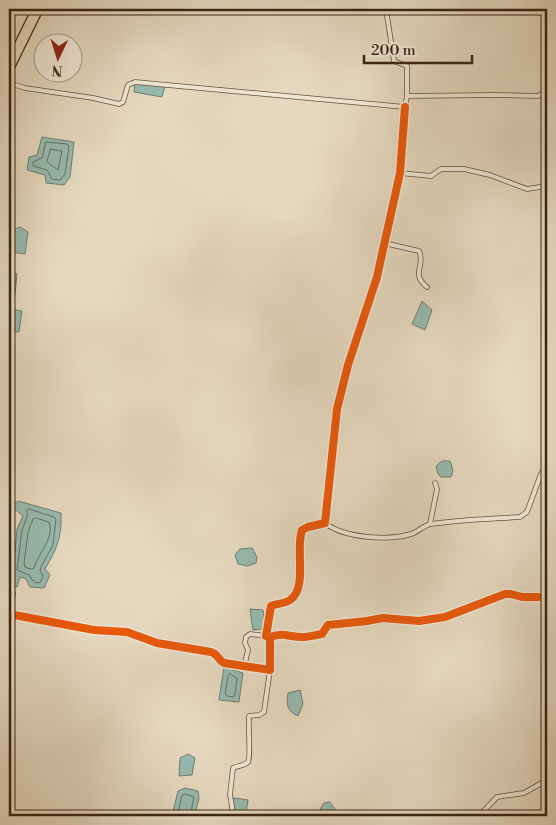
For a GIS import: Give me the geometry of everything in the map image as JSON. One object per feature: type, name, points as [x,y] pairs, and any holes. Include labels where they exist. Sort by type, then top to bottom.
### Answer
[{"type":"main road","points":[[9,72],[35,9]]},
{"type":"main road","points":[[9,62],[40,9]]},
{"type":"street","points":[[325,523],[337,409],[377,277],[400,172],[407,96],[407,66],[394,61],[386,9]]},
{"type":"street","points":[[9,83],[25,88],[93,98],[118,104],[123,102],[128,85],[135,82],[405,107]]},
{"type":"street","points":[[407,96],[538,96],[547,91]]},
{"type":"street","points":[[400,172],[431,176],[441,169],[464,169],[490,175],[527,189],[547,186]]},
{"type":"street","points":[[384,243],[419,251],[421,255],[418,278],[427,287]]},
{"type":"street","points":[[325,523],[333,529],[351,534],[389,538],[410,534],[430,524],[520,517],[527,512],[541,474],[547,464]]},
{"type":"street","points":[[430,524],[437,489],[435,483]]},
{"type":"street","points":[[232,816],[230,795],[233,768],[243,765],[251,757],[248,731],[249,716],[259,715],[264,712],[270,670],[268,637],[272,606],[286,603],[298,591],[300,573],[299,545],[302,530],[325,523]]},
{"type":"street","points":[[13,593],[9,614],[94,630],[128,632],[157,643],[211,652],[217,654],[224,663],[270,670]]},
{"type":"street","points":[[244,667],[248,650],[246,636],[250,634],[268,637],[287,634],[312,636],[322,634],[328,625],[378,618],[419,621],[440,618],[505,594],[522,597],[547,597]]},
{"type":"street","points":[[479,816],[497,797],[524,793],[547,780]]},
{"type":"water","points":[[135,82],[165,86],[162,97],[134,92]]},
{"type":"water","points":[[42,137],[74,142],[70,177],[64,185],[46,183],[45,175],[27,170],[29,157],[37,155]]},
{"type":"water","points":[[20,227],[28,232],[25,254],[11,252],[11,230]]},
{"type":"water","points":[[9,268],[17,274],[15,295],[9,295]]},
{"type":"water","points":[[422,301],[432,310],[425,330],[412,324]]},
{"type":"water","points":[[9,309],[22,311],[19,332],[9,331]]},
{"type":"water","points":[[442,461],[450,461],[453,470],[451,477],[441,477],[438,474],[436,466]]},
{"type":"water","points":[[18,501],[61,513],[60,536],[56,549],[45,569],[50,575],[44,588],[30,587],[26,579],[20,577],[17,587],[12,586],[17,529],[23,516],[12,506]]},
{"type":"water","points":[[252,548],[257,557],[256,563],[247,566],[238,564],[235,555],[240,549]]},
{"type":"water","points":[[250,609],[263,610],[262,629],[253,630]]},
{"type":"water","points":[[224,667],[243,673],[239,702],[219,700]]},
{"type":"water","points":[[300,690],[303,704],[298,716],[289,710],[287,697],[288,693]]},
{"type":"water","points":[[188,754],[195,758],[192,775],[179,776],[180,758]]},
{"type":"water","points":[[185,788],[198,791],[199,799],[194,816],[180,816],[173,812],[178,791]]},
{"type":"water","points":[[234,798],[248,800],[246,814],[232,812]]},
{"type":"water","points":[[330,802],[335,809],[332,816],[321,816],[320,809],[324,803]]},
{"type":"cycle path","points":[[266,636],[271,606],[290,600],[298,587],[302,530],[325,523],[337,409],[348,365],[377,277],[400,173],[405,107]]},
{"type":"cycle path","points":[[9,614],[94,630],[127,632],[157,643],[211,652],[224,663],[270,670],[270,637],[283,635],[305,637],[322,634],[328,625],[383,618],[419,621],[445,617],[505,594],[522,597],[547,597]]}]
